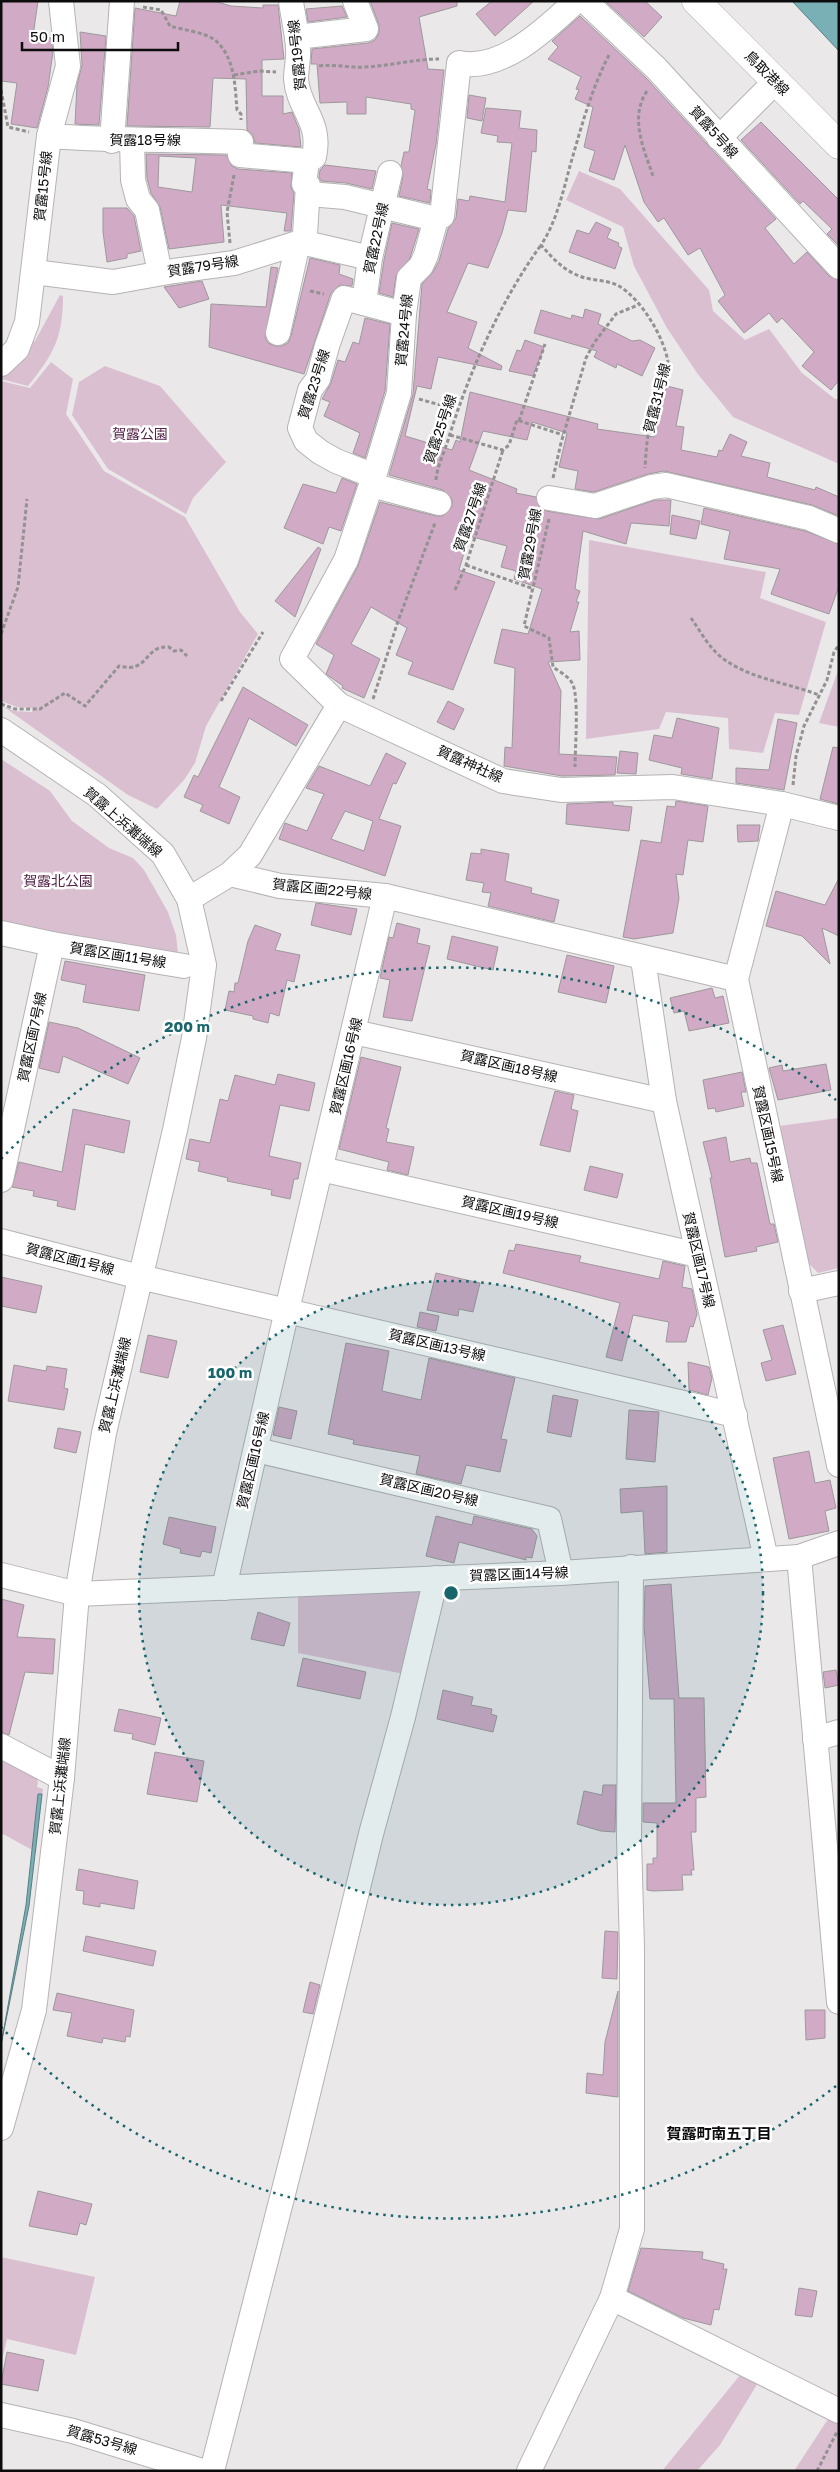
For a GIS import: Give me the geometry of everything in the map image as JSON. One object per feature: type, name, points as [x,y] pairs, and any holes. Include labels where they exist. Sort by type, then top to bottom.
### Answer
[{"type":"main road","name":"鳥取港線","points":[[696,1],[839,145]]},
{"type":"street","name":"賀露15号線","points":[[1,364],[17,349],[23,337],[34,272],[49,136],[68,66],[61,1]]},
{"type":"street","name":"賀露19号線","points":[[278,333],[296,252],[305,235],[309,194],[308,185],[304,184],[307,161],[314,157],[315,152],[315,128],[301,97],[296,78],[298,71],[297,37],[292,1]]},
{"type":"street","points":[[297,37],[366,29],[356,1]]},
{"type":"street","points":[[459,63],[472,66],[495,61],[533,38],[576,1]]},
{"type":"street","name":"賀露5号線","points":[[586,1],[662,75],[839,267]]},
{"type":"street","points":[[122,2],[122,140],[138,199],[148,210],[160,273]]},
{"type":"street","name":"賀露24号線","points":[[339,705],[292,660],[346,560],[399,393],[404,314],[409,278],[421,266],[436,219],[442,216],[459,63]]},
{"type":"street","points":[[719,138],[775,82]]},
{"type":"street","name":"賀露18号線","points":[[49,136],[122,140],[164,139],[240,149],[307,161]]},
{"type":"street","name":"賀露22号線","points":[[354,301],[370,258],[390,173]]},
{"type":"street","points":[[309,194],[345,197],[436,219]]},
{"type":"street","points":[[301,242],[370,258]]},
{"type":"street","name":"賀露79号線","points":[[34,272],[113,282],[160,273],[234,263],[301,242]]},
{"type":"street","points":[[354,301],[404,314]]},
{"type":"street","name":"賀露23号線","points":[[354,301],[327,346],[318,379],[310,390],[300,428],[306,441],[320,452],[336,461],[374,476],[376,486],[439,503]]},
{"type":"street","points":[[549,498],[594,506],[666,484],[809,518],[839,530]]},
{"type":"street","points":[[189,899],[230,874],[250,855],[339,705]]},
{"type":"street","name":"賀露神社線","points":[[339,705],[503,781],[560,790],[673,787],[786,805],[839,818]]},
{"type":"street","name":"賀露上浜灘端線","points":[[1,730],[97,795],[163,854],[189,899],[204,964],[194,1038],[179,1111],[104,1433],[77,1594],[62,1778],[34,2010],[1,2128]]},
{"type":"street","name":"賀露区画15号線","points":[[786,805],[736,979],[839,1465]]},
{"type":"street","name":"賀露区画22号線","points":[[230,874],[280,886],[385,896]]},
{"type":"street","points":[[385,896],[643,959],[736,979]]},
{"type":"street","name":"賀露区画16号線","points":[[224,1588],[287,1310],[385,896]]},
{"type":"street","points":[[1,933],[52,944]]},
{"type":"street","name":"賀露区画11号線","points":[[52,944],[184,966]]},
{"type":"street","name":"賀露区画7号線","points":[[1,1180],[52,944]]},
{"type":"street","name":"賀露区画17号線","points":[[643,959],[664,1101],[766,1559]]},
{"type":"street","name":"賀露区画18号線","points":[[354,1032],[664,1101]]},
{"type":"street","name":"賀露区画19号線","points":[[321,1170],[698,1254]]},
{"type":"street","name":"賀露区画1号線","points":[[1,1241],[140,1277]]},
{"type":"street","name":"賀露区画13号線","points":[[140,1277],[735,1415]]},
{"type":"street","points":[[801,1291],[839,1283]]},
{"type":"street","name":"賀露区画20号線","points":[[256,1450],[549,1519],[561,1573]]},
{"type":"street","name":"賀露区画14号線","points":[[1,1575],[77,1594],[561,1573],[798,1557],[839,1543]]},
{"type":"street","points":[[798,1557],[839,2002]]},
{"type":"street","points":[[529,2471],[612,2298],[630,2242],[633,2174],[629,1838],[631,1567]]},
{"type":"street","points":[[212,2471],[298,2137],[371,1834],[403,1717],[436,1578]]},
{"type":"street","points":[[815,1739],[839,1732]]},
{"type":"street","points":[[1,1746],[62,1778]]},
{"type":"street","points":[[612,2298],[839,2411]]},
{"type":"street","name":"賀露53号線","points":[[1,2414],[73,2431],[202,2471]]},
{"type":"path","points":[[122,2],[161,10],[170,26],[214,40],[223,49],[234,75],[237,110],[241,114],[240,149],[227,212],[234,263]]},
{"type":"path","points":[[541,245],[563,193],[585,116],[602,68],[620,33]]},
{"type":"path","points":[[234,75],[298,71],[306,67],[336,64],[350,67],[367,67],[430,59],[442,59],[459,63]]},
{"type":"path","points":[[653,176],[642,146],[638,111],[649,88],[662,75]]},
{"type":"path","points":[[1,90],[8,127],[49,136]]},
{"type":"path","name":"賀露31号線","points":[[541,245],[569,272],[579,277],[606,281],[618,286],[629,294],[662,340],[668,362],[656,391],[647,441],[643,491]]},
{"type":"path","name":"賀露25号線","points":[[367,718],[398,622],[437,517],[439,503],[435,478],[458,410],[480,352],[525,267],[541,245]]},
{"type":"path","points":[[288,286],[354,301]]},
{"type":"path","name":"賀露29号線","points":[[574,789],[576,725],[574,686],[566,676],[553,667],[549,638],[524,626],[550,516],[549,498],[563,435],[582,369],[594,343],[616,314],[638,305]]},
{"type":"path","name":"賀露27号線","points":[[455,590],[466,565],[503,450],[509,446],[517,420],[519,421],[545,344]]},
{"type":"path","points":[[399,393],[458,410]]},
{"type":"path","points":[[519,421],[563,435]]},
{"type":"path","points":[[450,435],[503,450]]},
{"type":"path","points":[[1,634],[18,587],[27,499]]},
{"type":"path","points":[[466,565],[534,589]]},
{"type":"path","points":[[691,618],[708,643],[724,660],[755,675],[791,684],[819,695]]},
{"type":"path","points":[[221,701],[263,632]]},
{"type":"path","points":[[786,805],[804,726],[827,680],[834,652],[839,645]]},
{"type":"path","points":[[1,704],[15,709],[40,709],[65,693],[85,706],[119,666],[130,669],[136,668],[161,647],[169,646],[174,651],[180,650],[187,656]]},
{"type":"path","points":[[817,2471],[839,2429]]},
{"type":"green space","points":[[579,171],[620,189],[709,290],[713,311],[745,340],[769,329],[802,373],[835,399],[839,399],[839,464],[733,417],[697,373],[667,328],[634,266],[623,227],[566,200]]},
{"type":"green space","points":[[60,295],[63,296],[63,310],[59,334],[44,364],[28,386],[1,379],[1,375],[29,344],[35,341]]},
{"type":"green space","points":[[51,362],[73,379],[66,414],[104,471],[185,517],[240,612],[258,634],[206,726],[195,763],[184,780],[157,809],[128,795],[4,707],[15,711],[32,712],[33,708],[17,707],[1,701],[1,381],[30,388]]},
{"type":"green space","name":"賀露公園","points":[[105,366],[160,386],[226,462],[193,498],[186,514],[108,469],[72,415],[79,382]]},
{"type":"green space","points":[[589,540],[766,572],[760,598],[826,622],[799,715],[775,713],[763,753],[729,749],[728,718],[666,712],[659,729],[586,739]]},
{"type":"green space","points":[[839,668],[839,727],[819,723]]},
{"type":"green space","name":"賀露北公園","points":[[1,759],[50,791],[72,821],[109,848],[133,858],[144,870],[168,912],[176,935],[179,963],[1,926]]},
{"type":"green space","points":[[839,1118],[839,1268],[818,1273],[802,1256],[779,1126]]},
{"type":"green space","points":[[423,1587],[409,1675],[298,1653],[298,1593]]},
{"type":"green space","points":[[1,1752],[32,1767],[38,1782],[37,1787],[43,1789],[36,1852],[1,1833]]},
{"type":"green space","points":[[1,2257],[95,2277],[76,2355],[7,2339],[1,2364]]},
{"type":"green space","points":[[745,2369],[761,2378],[720,2445],[697,2471],[662,2471]]},
{"type":"green space","points":[[830,2416],[839,2419],[839,2471],[794,2471]]},
{"type":"water","points":[[792,1],[839,1],[839,51]]},
{"type":"water","points":[[38,1794],[42,1794],[29,1906],[1,2045],[26,1905]]},
{"type":"building","points":[[1,1],[38,1],[33,36],[51,38],[53,52],[48,87],[37,128],[11,124],[17,83],[1,81]]},
{"type":"building","points":[[180,1],[214,1],[231,6],[263,8],[263,5],[278,5],[284,59],[262,60],[262,96],[283,96],[283,114],[292,112],[299,129],[301,147],[255,143],[253,135],[247,130],[246,79],[213,78],[210,127],[127,126],[135,8],[176,16]]},
{"type":"building","points":[[370,1],[457,1],[457,6],[419,17],[428,69],[444,70],[436,144],[427,189],[431,190],[430,203],[399,196],[403,176],[401,166],[404,152],[409,152],[415,110],[411,109],[411,104],[366,97],[366,114],[347,114],[347,102],[320,103],[317,64],[311,64],[312,49],[368,43],[375,40],[379,33],[379,25]]},
{"type":"building","points":[[492,1],[534,1],[495,36],[476,14]]},
{"type":"building","points":[[605,1],[645,1],[662,17],[644,37]]},
{"type":"building","points":[[342,6],[347,17],[308,22],[306,9]]},
{"type":"building","points":[[580,16],[646,78],[776,219],[765,228],[794,264],[807,252],[829,276],[839,280],[839,380],[831,390],[802,366],[814,352],[782,318],[777,323],[769,313],[744,333],[718,301],[725,295],[700,248],[688,255],[664,218],[658,222],[644,202],[625,145],[614,180],[589,171],[595,151],[584,147],[593,107],[575,99],[579,90],[576,89],[581,77],[548,59],[558,47],[552,41]]},
{"type":"building","points":[[80,32],[106,36],[99,125],[75,124],[77,85],[82,65]]},
{"type":"building","points":[[469,95],[486,98],[482,121],[467,118]]},
{"type":"building","points":[[486,108],[521,111],[519,128],[537,130],[536,152],[532,151],[526,212],[508,210],[502,233],[488,268],[468,263],[447,312],[477,322],[468,348],[502,366],[501,370],[438,357],[431,389],[417,386],[405,436],[452,450],[456,440],[460,442],[470,392],[598,424],[597,429],[654,437],[656,417],[667,386],[683,390],[676,426],[684,427],[681,450],[717,457],[719,450],[722,451],[730,434],[747,442],[741,456],[770,463],[767,477],[815,490],[816,487],[839,497],[839,516],[812,505],[664,471],[648,474],[594,492],[575,489],[578,471],[559,467],[567,433],[532,422],[527,440],[483,431],[469,470],[517,489],[516,493],[536,497],[540,508],[546,511],[599,519],[655,500],[671,500],[669,526],[631,523],[626,544],[583,531],[575,589],[580,591],[576,602],[579,602],[570,632],[579,631],[580,660],[548,662],[561,691],[559,754],[617,757],[615,775],[562,776],[504,766],[505,747],[512,748],[515,668],[494,663],[502,629],[528,634],[542,589],[514,579],[516,571],[501,567],[507,546],[469,536],[459,570],[495,582],[453,690],[408,674],[413,662],[396,655],[407,628],[371,607],[351,644],[380,659],[364,698],[342,688],[343,686],[326,674],[334,655],[316,644],[358,566],[380,502],[436,516],[443,516],[452,507],[452,499],[443,490],[389,475],[413,394],[422,284],[433,272],[439,261],[448,229],[456,218],[458,199],[469,201],[470,196],[505,202],[512,143],[497,142],[498,136],[481,133]]},
{"type":"building","points":[[761,122],[839,200],[839,246],[827,234],[832,229],[803,201],[800,204],[741,140]]},
{"type":"building","points":[[146,154],[226,155],[232,166],[238,169],[292,173],[291,188],[294,193],[291,231],[284,231],[287,213],[221,205],[224,242],[169,249],[160,207],[151,193],[147,178]],"holes":[[[159,156],[196,158],[192,192],[158,187]]]},
{"type":"building","points":[[325,165],[376,171],[372,189],[346,183],[321,181],[319,177],[320,170]]},
{"type":"building","points":[[103,208],[127,208],[134,216],[141,251],[127,254],[127,258],[107,262],[103,232]]},
{"type":"building","points":[[596,222],[611,229],[607,238],[619,243],[618,246],[622,248],[615,269],[569,252],[577,230],[589,234]]},
{"type":"building","points":[[392,223],[419,229],[410,258],[396,276],[393,297],[379,293]]},
{"type":"building","points":[[310,258],[340,265],[339,274],[353,279],[352,286],[340,285],[331,293],[304,374],[209,347],[211,304],[266,307],[271,267],[278,268],[265,337],[268,343],[275,346],[282,346],[288,343]]},
{"type":"building","points":[[202,281],[209,299],[179,308],[164,287]]},
{"type":"building","points":[[585,309],[601,314],[598,324],[632,341],[640,340],[655,348],[642,376],[617,364],[616,368],[594,357],[597,351],[534,333],[541,310],[571,319],[572,315],[583,318]]},
{"type":"building","points":[[365,318],[390,324],[385,391],[365,458],[353,453],[360,433],[324,416],[330,402],[322,399],[331,383],[338,360],[345,362],[353,342],[359,344]]},
{"type":"building","points":[[525,340],[544,347],[533,376],[509,371],[517,350],[521,351]]},
{"type":"building","points":[[342,478],[357,484],[341,531],[329,527],[323,544],[284,528],[303,484],[336,493]]},
{"type":"building","points":[[704,508],[805,531],[839,544],[839,586],[829,614],[771,594],[780,569],[724,559],[730,531],[701,524]]},
{"type":"building","points":[[672,515],[700,521],[696,539],[670,534]]},
{"type":"building","points":[[318,547],[321,549],[295,617],[275,601]]},
{"type":"building","points":[[243,687],[308,725],[296,746],[249,718],[219,787],[240,797],[229,824],[200,811],[203,805],[184,797],[194,775],[198,777]]},
{"type":"building","points":[[448,701],[464,709],[454,730],[437,722]]},
{"type":"building","points":[[677,718],[719,728],[712,779],[681,774],[682,768],[649,760],[654,735],[672,738]]},
{"type":"building","points":[[778,719],[797,723],[784,790],[736,783],[736,768],[769,770]]},
{"type":"building","points":[[833,747],[839,748],[839,804],[820,799]]},
{"type":"building","points":[[620,751],[638,753],[636,774],[617,773]]},
{"type":"building","points":[[386,753],[406,763],[396,784],[393,783],[379,819],[401,826],[385,876],[279,839],[285,823],[307,831],[324,794],[306,788],[319,766],[370,786]],"holes":[[[345,811],[373,821],[364,851],[331,839]]]},
{"type":"building","points":[[676,801],[708,806],[703,842],[688,840],[683,875],[676,874],[679,898],[673,933],[634,939],[623,937],[641,840],[661,843],[667,806],[675,807]]},
{"type":"building","points":[[613,802],[613,805],[632,807],[629,831],[566,824],[567,804]]},
{"type":"building","points":[[737,825],[760,825],[758,841],[738,842]]},
{"type":"building","points":[[481,849],[509,854],[505,881],[532,888],[531,893],[559,900],[554,922],[488,906],[491,893],[482,892],[484,883],[466,880],[471,853],[481,854]]},
{"type":"building","points":[[839,878],[839,936],[822,928],[830,964],[802,936],[766,926],[776,891],[825,905]]},
{"type":"building","points":[[316,903],[357,909],[351,935],[311,925]]},
{"type":"building","points":[[397,923],[420,929],[417,943],[430,946],[412,1021],[383,1017],[390,980],[380,978],[389,937],[393,938]]},
{"type":"building","points":[[255,925],[281,934],[275,950],[300,955],[294,982],[287,980],[279,1016],[270,1013],[268,1023],[253,1019],[253,1016],[225,1010],[229,991],[234,992],[235,983],[238,983],[248,941]]},
{"type":"building","points":[[452,936],[498,947],[493,970],[447,959]]},
{"type":"building","points":[[567,955],[614,966],[606,1003],[558,992]]},
{"type":"building","points":[[65,961],[145,975],[139,1011],[83,1002],[86,985],[61,980]]},
{"type":"building","points":[[712,988],[715,998],[723,996],[729,1023],[689,1031],[684,1011],[674,1013],[670,998]]},
{"type":"building","points":[[49,1022],[78,1028],[140,1058],[128,1084],[63,1056],[59,1073],[39,1068]]},
{"type":"building","points":[[361,1057],[401,1067],[386,1128],[389,1129],[386,1142],[414,1147],[408,1175],[387,1170],[389,1162],[339,1149]]},
{"type":"building","points":[[826,1064],[831,1090],[778,1100],[769,1068],[782,1065],[783,1071]]},
{"type":"building","points":[[742,1072],[746,1092],[741,1092],[744,1106],[716,1112],[715,1108],[708,1109],[703,1080]]},
{"type":"building","points":[[278,1074],[315,1083],[309,1111],[280,1105],[269,1156],[301,1163],[298,1179],[294,1179],[290,1199],[271,1195],[272,1190],[227,1181],[228,1178],[198,1171],[200,1162],[186,1159],[190,1139],[210,1143],[220,1099],[228,1101],[235,1075],[275,1085]]},
{"type":"building","points":[[555,1091],[574,1095],[571,1109],[578,1111],[570,1152],[540,1145]]},
{"type":"building","points":[[73,1109],[130,1121],[124,1153],[85,1144],[75,1210],[57,1206],[58,1201],[33,1196],[34,1191],[12,1187],[19,1162],[62,1172]]},
{"type":"building","points":[[726,1137],[730,1162],[750,1158],[751,1163],[757,1163],[770,1224],[774,1224],[778,1242],[756,1247],[757,1251],[725,1257],[710,1178],[712,1178],[703,1142]]},
{"type":"building","points":[[590,1166],[623,1174],[617,1198],[584,1190]]},
{"type":"building","points":[[516,1244],[581,1256],[579,1262],[659,1279],[663,1261],[685,1266],[682,1287],[692,1289],[697,1314],[693,1327],[690,1326],[686,1342],[666,1342],[669,1322],[633,1315],[622,1361],[606,1357],[620,1303],[503,1273],[509,1250],[514,1251]]},
{"type":"building","points":[[436,1273],[480,1283],[473,1312],[459,1309],[458,1316],[427,1310]]},
{"type":"building","points":[[1,1277],[42,1286],[36,1313],[1,1306]]},
{"type":"building","points":[[420,1312],[439,1316],[436,1331],[417,1327]]},
{"type":"building","points":[[783,1325],[796,1374],[766,1381],[761,1363],[772,1360],[763,1330]]},
{"type":"building","points":[[148,1335],[177,1341],[168,1378],[140,1372]]},
{"type":"building","points":[[346,1343],[389,1351],[382,1391],[421,1400],[429,1358],[515,1378],[501,1439],[507,1440],[500,1472],[466,1465],[461,1484],[416,1474],[420,1456],[353,1444],[354,1440],[328,1434]]},
{"type":"building","points":[[688,1362],[709,1367],[712,1378],[708,1395],[689,1390]]},
{"type":"building","points":[[14,1365],[46,1371],[47,1366],[67,1369],[64,1388],[68,1389],[64,1410],[8,1401]]},
{"type":"building","points":[[553,1395],[578,1400],[571,1437],[547,1432]]},
{"type":"building","points":[[279,1407],[297,1411],[291,1439],[273,1435]]},
{"type":"building","points":[[629,1410],[659,1412],[655,1462],[626,1459]]},
{"type":"building","points":[[58,1428],[81,1432],[76,1453],[54,1448]]},
{"type":"building","points":[[809,1451],[815,1483],[830,1480],[836,1508],[825,1511],[829,1531],[789,1539],[773,1458]]},
{"type":"building","points":[[667,1486],[667,1552],[645,1554],[643,1511],[621,1513],[620,1489]]},
{"type":"building","points":[[436,1516],[472,1525],[474,1516],[532,1529],[537,1536],[532,1558],[526,1557],[526,1560],[459,1542],[454,1563],[426,1556]]},
{"type":"building","points":[[169,1517],[216,1527],[211,1553],[202,1551],[200,1557],[180,1553],[181,1549],[163,1544]]},
{"type":"building","points":[[671,1584],[679,1698],[704,1698],[706,1797],[696,1798],[696,1832],[691,1832],[694,1870],[691,1870],[692,1875],[682,1875],[683,1890],[653,1891],[647,1890],[647,1864],[653,1864],[653,1858],[657,1858],[657,1823],[643,1822],[643,1803],[676,1803],[674,1699],[650,1699],[644,1626],[645,1586]]},
{"type":"building","points":[[1,1599],[24,1605],[17,1637],[55,1639],[53,1674],[25,1672],[9,1735],[1,1732]]},
{"type":"building","points":[[258,1612],[290,1623],[284,1646],[251,1639]]},
{"type":"building","points":[[303,1658],[366,1672],[360,1699],[297,1686]]},
{"type":"building","points":[[836,1670],[839,1685],[825,1688],[823,1672]]},
{"type":"building","points":[[443,1690],[473,1697],[471,1705],[492,1709],[491,1714],[497,1716],[493,1732],[437,1719]]},
{"type":"building","points":[[119,1709],[161,1718],[155,1745],[132,1739],[133,1734],[114,1731]]},
{"type":"building","points":[[155,1752],[204,1761],[197,1802],[147,1794]]},
{"type":"building","points":[[603,1785],[616,1785],[615,1832],[601,1831],[577,1824],[584,1791],[602,1795]]},
{"type":"building","points":[[79,1869],[138,1881],[134,1909],[100,1903],[100,1907],[83,1904],[84,1891],[76,1890]]},
{"type":"building","points":[[605,1931],[618,1932],[617,1979],[602,1978]]},
{"type":"building","points":[[86,1936],[156,1951],[153,1966],[83,1951]]},
{"type":"building","points":[[310,1982],[320,1985],[313,2014],[303,2012]]},
{"type":"building","points":[[618,1991],[618,2097],[586,2093],[587,2073],[603,2075],[605,2042]]},
{"type":"building","points":[[57,1993],[134,2010],[130,2037],[126,2036],[125,2042],[103,2038],[102,2043],[67,2036],[72,2013],[53,2010]]},
{"type":"building","points":[[805,2010],[825,2010],[825,2038],[806,2040]]},
{"type":"building","points":[[38,2191],[92,2204],[86,2225],[80,2223],[77,2235],[29,2226]]},
{"type":"building","points":[[641,2248],[703,2252],[702,2259],[724,2264],[723,2269],[727,2269],[719,2310],[714,2309],[711,2325],[683,2318],[628,2291]]},
{"type":"building","points":[[799,2288],[817,2291],[812,2317],[795,2315]]},
{"type":"building","points":[[7,2352],[44,2360],[38,2391],[1,2384]]},
{"type":"district","name":"賀露町南五丁目","points":[[719,2134]]}]
